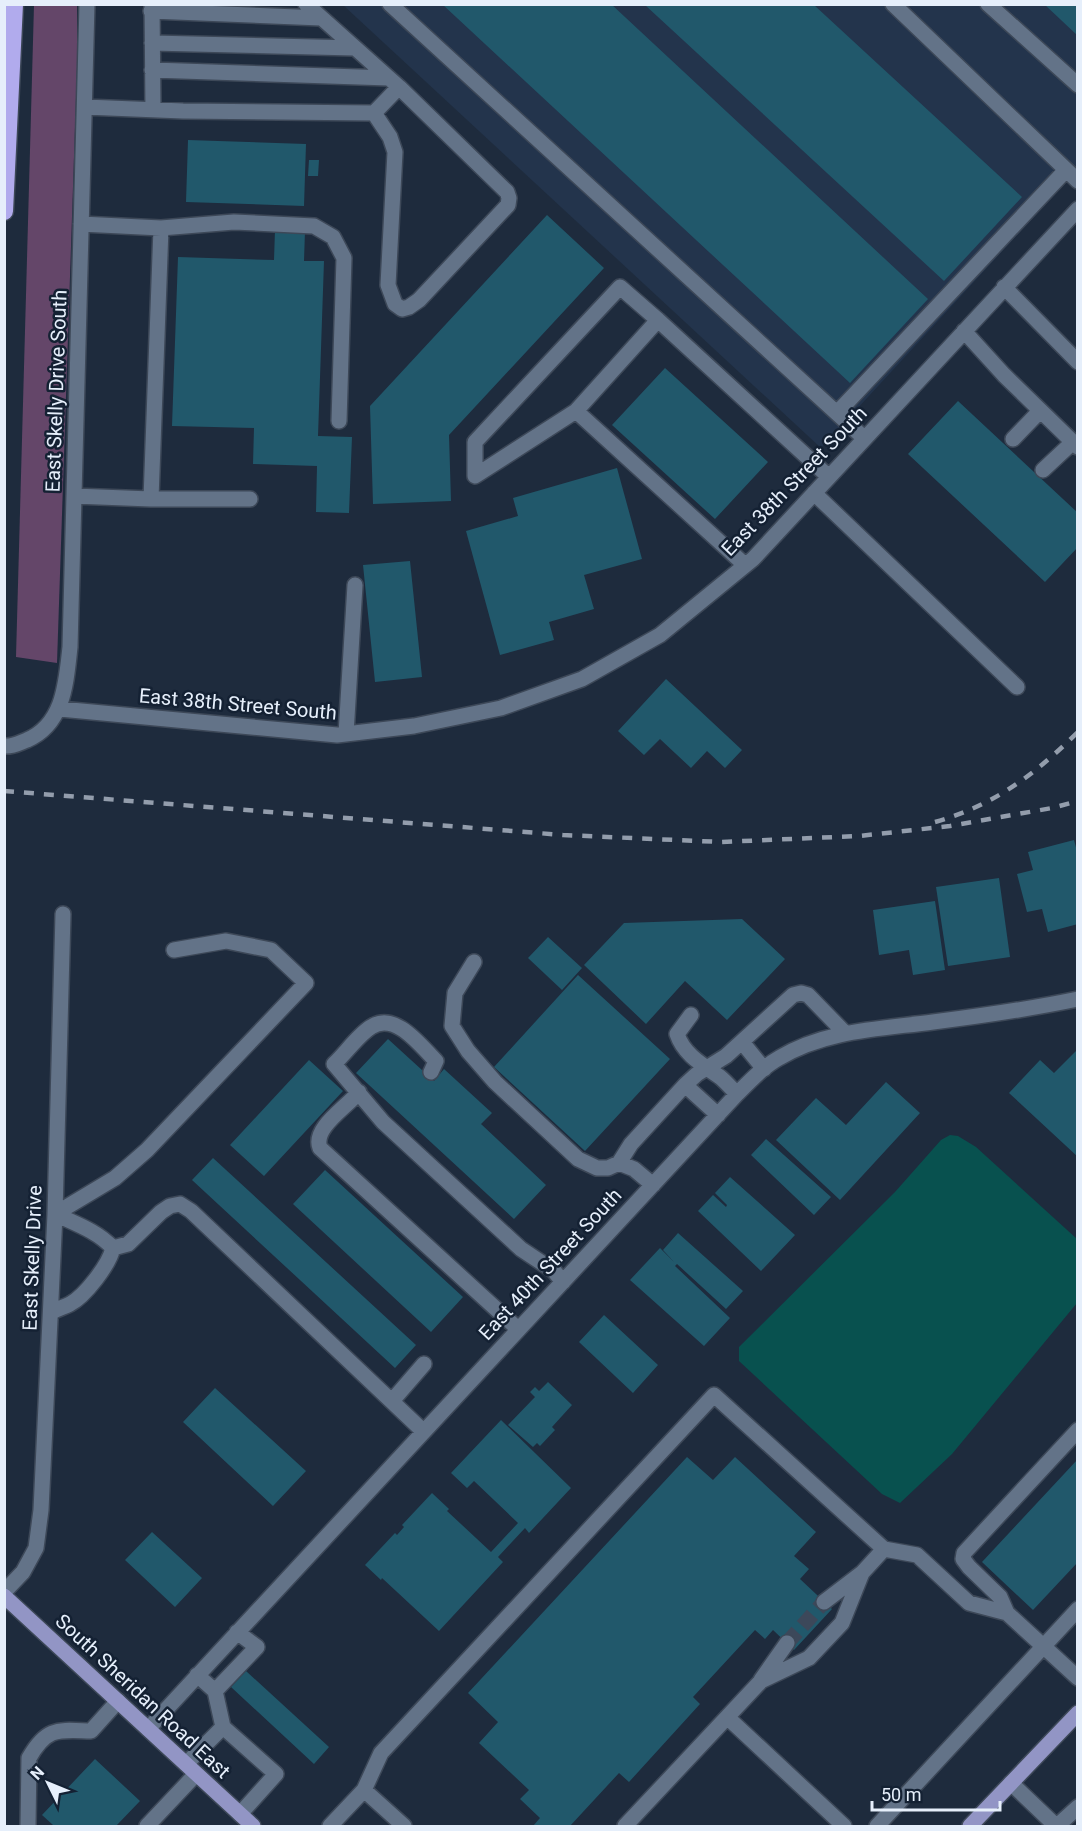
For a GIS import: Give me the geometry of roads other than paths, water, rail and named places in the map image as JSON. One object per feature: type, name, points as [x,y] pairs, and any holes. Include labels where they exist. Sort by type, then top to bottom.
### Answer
[{"type":"highway","points":[[4,211],[14,4]]},
{"type":"main road","name":"South Sheridan Road East","points":[[4,1594],[253,1827]]},
{"type":"main road","points":[[970,1827],[1077,1713]]},
{"type":"street","name":"East Skelly Drive South","points":[[4,746],[11,746],[38,735],[60,709],[67,678],[70,647],[87,4]]},
{"type":"street","points":[[306,4],[394,82],[507,192],[509,198],[508,205],[419,300],[402,309],[395,304],[388,285],[395,152],[390,137],[374,112]]},
{"type":"street","points":[[390,4],[864,438]]},
{"type":"street","points":[[837,413],[1072,176],[893,4]]},
{"type":"street","points":[[988,4],[1077,85]]},
{"type":"street","points":[[153,110],[152,8],[321,18]]},
{"type":"street","points":[[152,43],[354,48]]},
{"type":"street","points":[[152,70],[394,82]]},
{"type":"street","points":[[374,112],[394,82]]},
{"type":"street","points":[[85,107],[153,110],[374,112]]},
{"type":"street","name":"East 38th Street South","points":[[60,709],[337,735],[414,726],[501,708],[582,679],[660,635],[745,565],[1077,208]]},
{"type":"street","points":[[81,224],[161,228],[234,222],[314,226],[333,237],[344,258],[339,420]]},
{"type":"street","points":[[151,499],[161,228]]},
{"type":"street","points":[[658,320],[576,411],[475,476],[476,442],[620,287],[658,320],[829,477]]},
{"type":"street","points":[[1004,287],[1077,362]]},
{"type":"street","points":[[964,331],[1004,375],[1075,445],[1043,470]]},
{"type":"street","points":[[576,411],[745,565]]},
{"type":"street","points":[[1013,439],[1040,411]]},
{"type":"street","points":[[814,493],[1017,687]]},
{"type":"street","points":[[74,496],[250,499]]},
{"type":"street","points":[[346,734],[355,585]]},
{"type":"street","name":"East Skelly Drive","points":[[4,1594],[23,1572],[36,1548],[41,1510],[55,1214],[63,914]]},
{"type":"street","points":[[55,1214],[115,1178],[147,1150],[306,984],[272,950],[226,940],[174,950]]},
{"type":"street","points":[[474,962],[455,993],[452,1026],[468,1052],[495,1082],[578,1159],[597,1168],[608,1168],[619,1163],[631,1144],[685,1085],[697,1074],[726,1056],[793,995],[801,993],[813,998],[845,1033]]},
{"type":"street","name":"East 40th Street South","points":[[148,1729],[718,1114],[764,1069],[778,1058],[810,1044],[845,1033],[964,1018],[1077,999]]},
{"type":"street","points":[[691,1015],[677,1034],[681,1046],[737,1094]]},
{"type":"street","points":[[430,1072],[436,1061],[399,1026],[386,1022],[371,1027],[334,1064],[383,1122],[521,1249],[554,1271],[563,1282]]},
{"type":"street","points":[[742,1042],[764,1069]]},
{"type":"street","points":[[685,1085],[718,1114]]},
{"type":"street","points":[[359,1092],[319,1134],[317,1142],[320,1148],[518,1329]]},
{"type":"street","points":[[619,1163],[634,1169],[652,1185]]},
{"type":"street","points":[[113,1248],[128,1244],[160,1212],[170,1206],[180,1204],[191,1210],[423,1431]]},
{"type":"street","points":[[55,1214],[92,1231],[113,1248]]},
{"type":"street","points":[[51,1312],[71,1304],[83,1294],[111,1256],[113,1248]]},
{"type":"street","points":[[392,1401],[424,1364]]},
{"type":"street","points":[[330,1827],[364,1790],[381,1753],[714,1395],[884,1549],[917,1555],[969,1603],[1007,1613]]},
{"type":"street","points":[[1077,1430],[964,1552],[963,1559],[969,1568],[1000,1597],[1007,1613],[1077,1678]]},
{"type":"street","points":[[824,1602],[862,1573],[884,1549]]},
{"type":"street","points":[[761,1682],[809,1658],[842,1623],[862,1573]]},
{"type":"street","points":[[877,1827],[1077,1609]]},
{"type":"street","points":[[215,1691],[257,1647],[237,1632]]},
{"type":"street","points":[[625,1827],[761,1682],[787,1643]]},
{"type":"street","points":[[197,1675],[215,1691],[223,1727],[276,1774],[240,1814]]},
{"type":"street","points":[[28,1827],[29,1758],[52,1732],[91,1731],[118,1701]]},
{"type":"street","points":[[727,1717],[844,1827]]},
{"type":"street","points":[[147,1827],[223,1727]]},
{"type":"street","points":[[1011,1783],[1056,1827],[1077,1807]]},
{"type":"street","points":[[364,1790],[404,1827]]},
{"type":"tunnel","points":[[787,1643],[824,1602]]},
{"type":"railway","points":[[935,822],[976,807],[1013,787],[1046,762],[1078,732]]},
{"type":"railway","points":[[4,791],[563,835],[721,842],[859,836],[950,826],[1052,808],[1078,801]]}]
